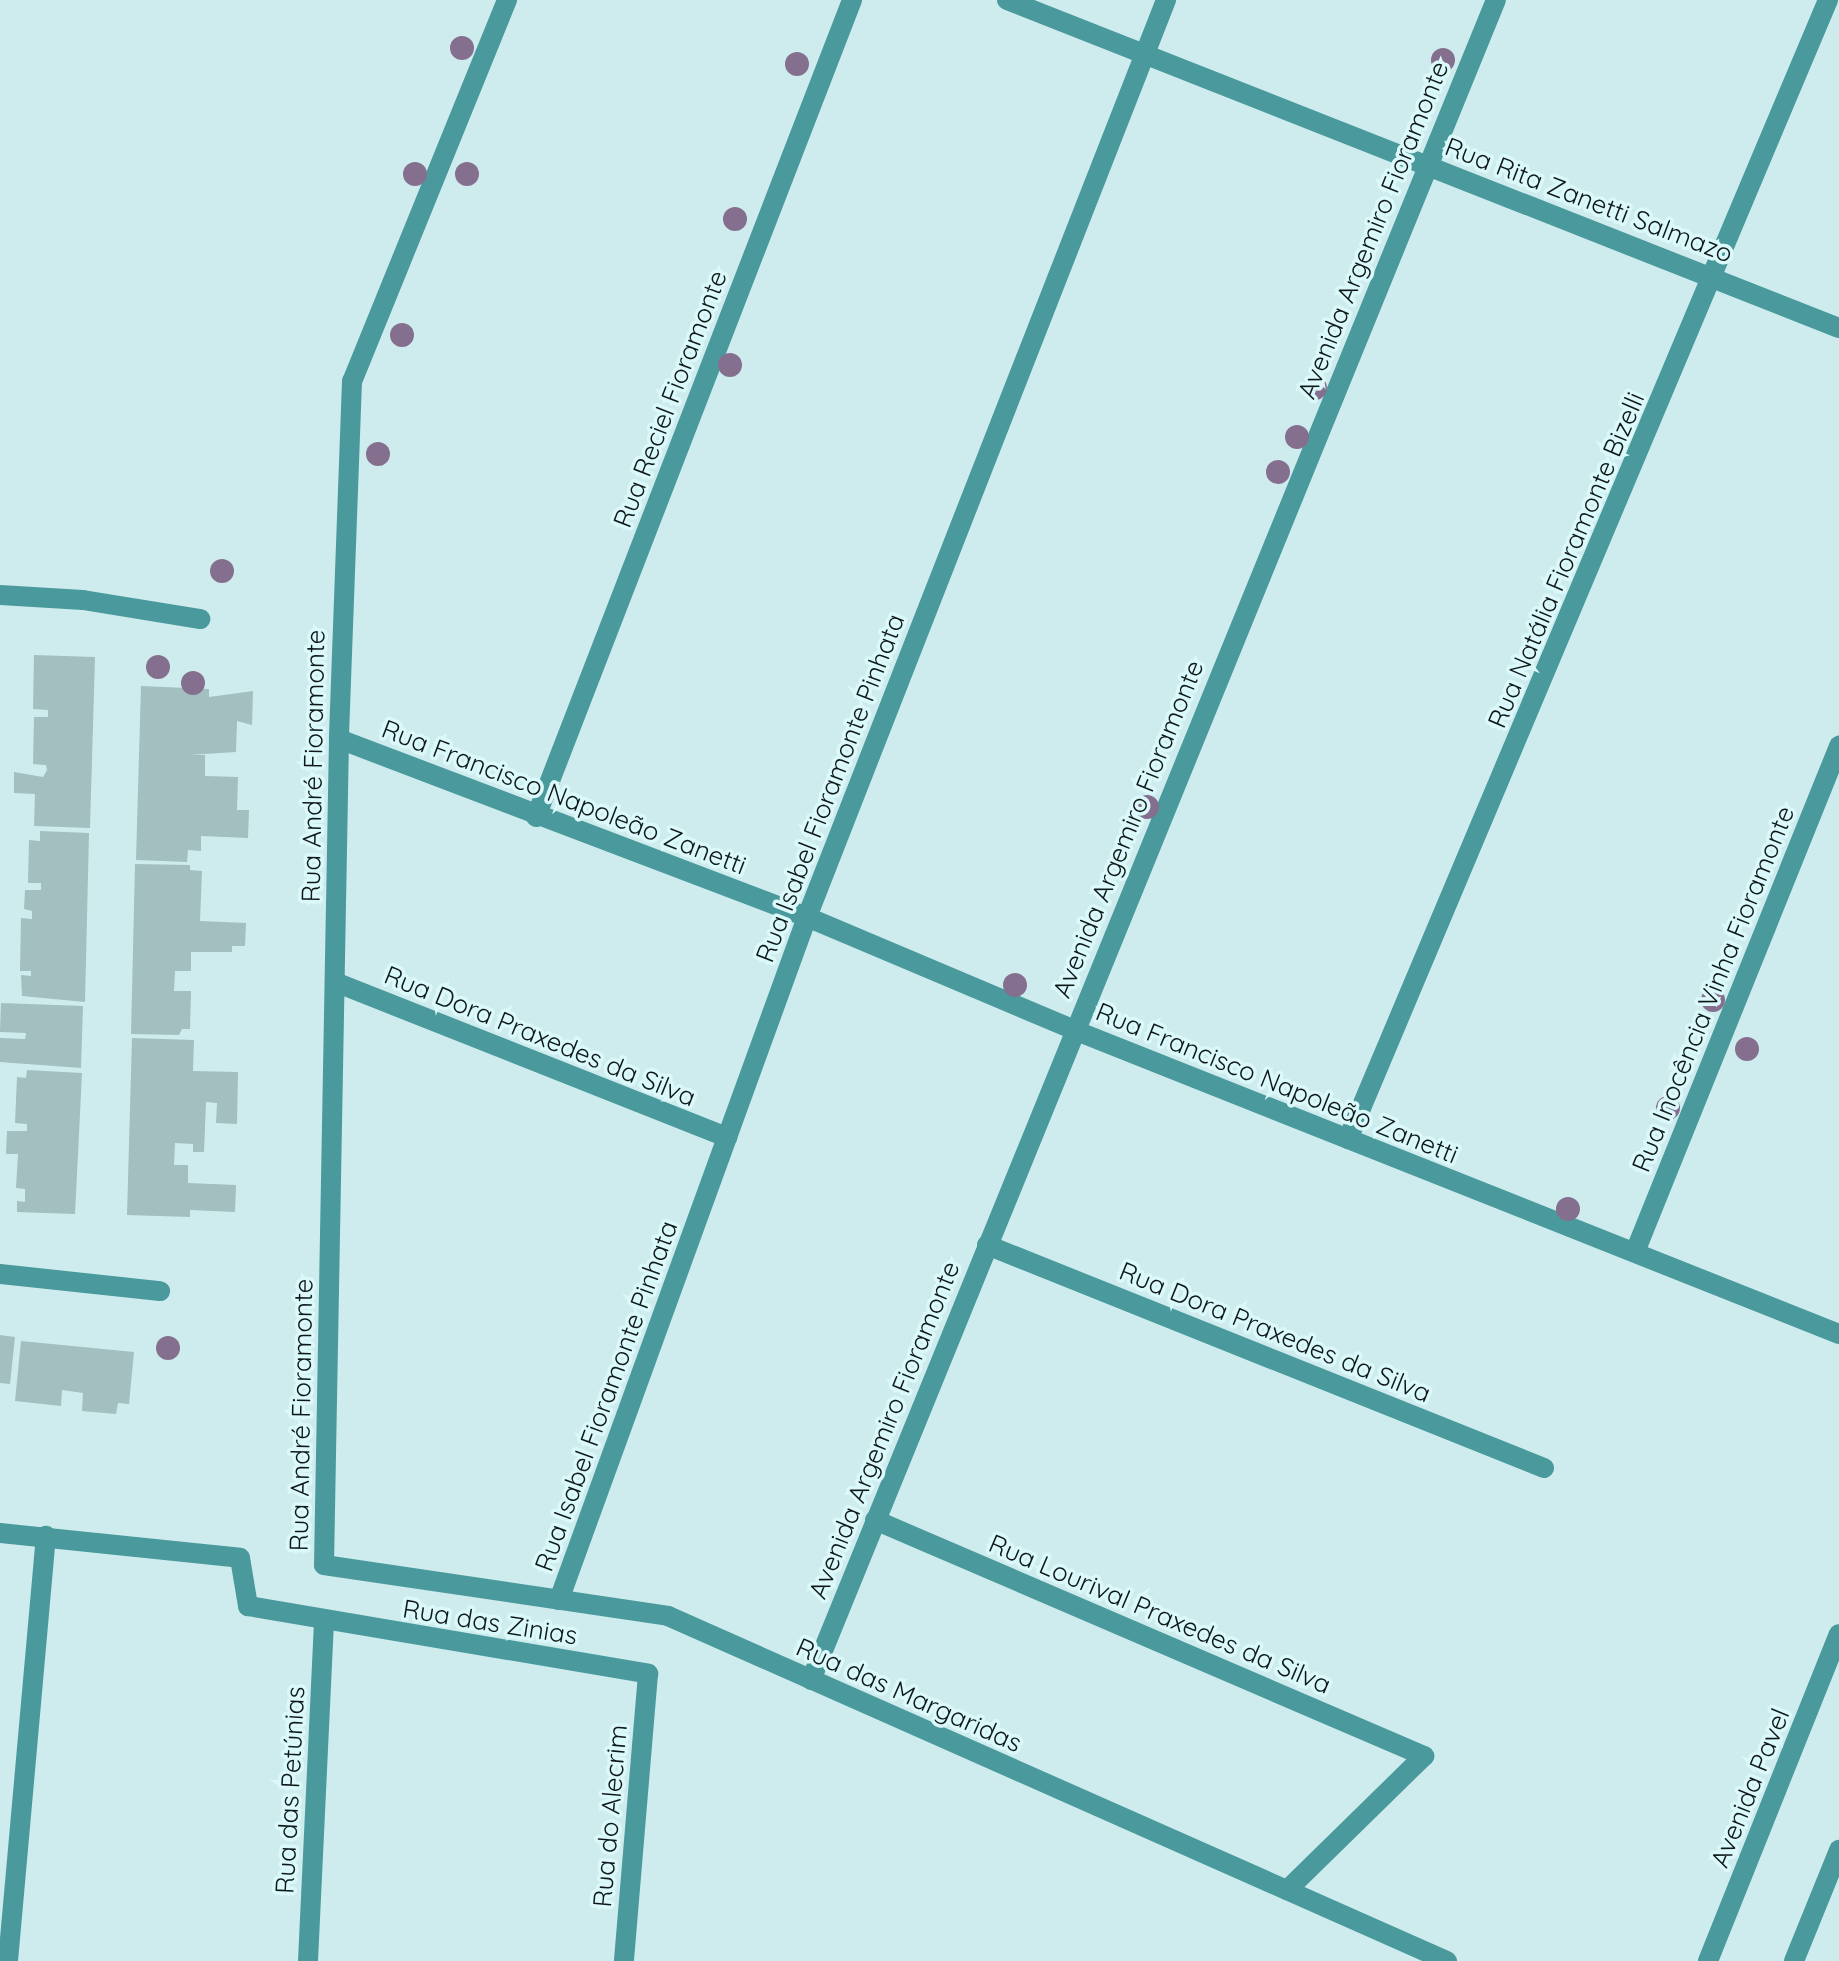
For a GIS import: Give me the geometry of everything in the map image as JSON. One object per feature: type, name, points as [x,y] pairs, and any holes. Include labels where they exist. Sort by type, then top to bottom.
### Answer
[{"type":"street","name":"Rua André Fioramonte","points":[[324,1565],[339,739],[352,381],[507,0]]},
{"type":"street","name":"Rua Reciel Fioramonte","points":[[536,817],[852,0]]},
{"type":"street","name":"Rua Rita Zanetti Salmazo","points":[[1007,0],[1839,328]]},
{"type":"street","name":"Rua Isabel Fioramonte Pinhata","points":[[559,1600],[807,917],[1166,0]]},
{"type":"street","name":"Avenida Argemiro Fioramonte","points":[[811,1680],[1496,0]]},
{"type":"street","name":"Rua Natália Fioramonte Bizelli","points":[[1348,1139],[1715,277],[1828,0]]},
{"type":"street","points":[[0,595],[83,600],[200,619]]},
{"type":"street","name":"Rua Francisco Napoleão Zanetti","points":[[339,739],[536,817],[807,917],[1074,1030],[1839,1334]]},
{"type":"street","name":"Rua Inocência Vinha Fioramonte","points":[[1635,1252],[1839,746]]},
{"type":"street","name":"Rua Dora Praxedes da Silva","points":[[335,982],[727,1137]]},
{"type":"street","name":"Rua Dora Praxedes da Silva","points":[[987,1245],[1544,1468]]},
{"type":"street","points":[[0,1274],[160,1291]]},
{"type":"street","name":"Rua Lourival Praxedes da Silva","points":[[875,1520],[1424,1756],[1287,1890]]},
{"type":"street","points":[[0,1533],[240,1558],[248,1606],[324,1621]]},
{"type":"street","points":[[8,1961],[46,1536]]},
{"type":"street","name":"Rua das Margaridas","points":[[324,1565],[668,1616],[1447,1961]]},
{"type":"street","name":"Rua das Zinias","points":[[324,1621],[648,1674]]},
{"type":"street","name":"Rua das Petúnias","points":[[308,1961],[324,1621]]},
{"type":"street","name":"Avenida Pavel","points":[[1708,1961],[1839,1634]]},
{"type":"street","name":"Rua do Alecrim","points":[[624,1961],[648,1674]]},
{"type":"street","points":[[1794,1961],[1839,1850]]},
{"type":"building","points":[[34,655],[95,657],[90,828],[34,826],[35,794],[14,793],[14,772],[43,777],[47,770],[46,765],[33,764],[34,717],[48,717],[48,710],[33,709]]},
{"type":"building","points":[[141,686],[209,689],[209,697],[253,691],[252,725],[237,721],[236,752],[189,755],[205,755],[205,776],[238,777],[237,810],[249,810],[248,838],[201,836],[201,851],[188,850],[187,862],[136,860]]},
{"type":"building","points":[[40,831],[89,833],[85,1002],[22,996],[21,975],[31,976],[31,971],[20,971],[21,918],[32,919],[32,911],[24,909],[25,890],[41,890],[41,883],[28,883],[29,840],[40,841]]},
{"type":"building","points":[[135,864],[190,865],[190,870],[202,871],[200,921],[246,923],[245,946],[232,946],[232,952],[191,952],[191,971],[175,971],[174,991],[191,991],[190,1029],[182,1029],[179,1035],[131,1034]]},
{"type":"building","points":[[1,1003],[83,1006],[81,1068],[0,1062],[0,1038],[25,1039],[26,1033],[0,1032]]},
{"type":"building","points":[[132,1038],[194,1040],[193,1071],[238,1072],[237,1124],[216,1123],[217,1103],[206,1102],[204,1152],[193,1152],[193,1144],[175,1143],[174,1165],[188,1165],[188,1183],[236,1185],[235,1212],[190,1210],[190,1217],[127,1215]]},
{"type":"building","points":[[27,1070],[82,1073],[75,1214],[17,1212],[17,1201],[25,1202],[25,1189],[16,1188],[18,1154],[6,1154],[7,1131],[27,1131],[27,1124],[15,1123],[17,1077],[26,1078]]},
{"type":"building","points":[[0,1335],[15,1337],[10,1384],[0,1383]]},
{"type":"building","points":[[21,1341],[134,1352],[129,1404],[118,1403],[116,1414],[82,1411],[83,1393],[62,1390],[61,1406],[15,1401]]}]
